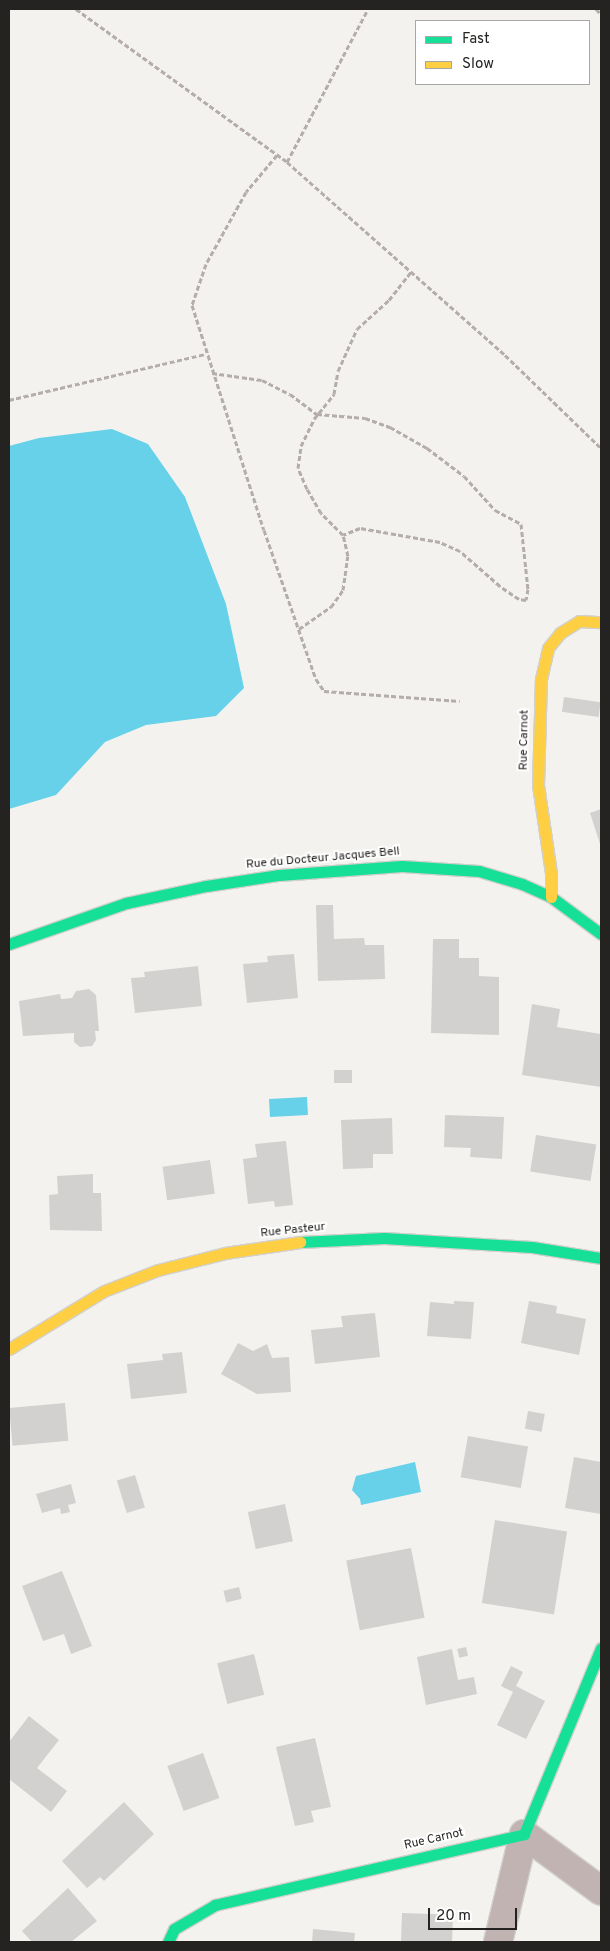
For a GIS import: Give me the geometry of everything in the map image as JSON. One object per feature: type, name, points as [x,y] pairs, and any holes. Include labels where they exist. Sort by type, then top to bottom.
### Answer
[{"type":"street","name":"Rue Carnot","points":[[551,897],[551,873],[538,785],[541,679],[548,648],[560,633],[579,621],[601,622]]},
{"type":"street","name":"Rue du Docteur Jacques Bell","points":[[9,944],[126,904],[206,886],[279,875],[402,866],[445,867],[488,874],[551,897],[601,934]]},
{"type":"street","name":"Rue Pasteur","points":[[9,1349],[104,1291],[158,1270],[225,1252],[303,1242],[384,1238],[532,1247],[601,1258]]},
{"type":"street","points":[[498,1942],[524,1834],[601,1648]]},
{"type":"street","name":"Rue Carnot","points":[[168,1942],[174,1929],[215,1905],[524,1834]]},
{"type":"street","points":[[524,1834],[601,1891]]},
{"type":"path","points":[[76,9],[287,162],[505,355],[601,448]]},
{"type":"path","points":[[287,162],[368,9]]},
{"type":"path","points":[[596,9],[601,14]]},
{"type":"path","points":[[277,155],[246,192],[206,264],[192,304],[212,373],[316,679],[324,691],[460,701]]},
{"type":"path","points":[[299,630],[330,607],[343,590],[348,556],[343,534],[321,512],[298,468],[301,446],[317,414],[334,394],[338,371],[357,329],[389,300],[411,272]]},
{"type":"path","points":[[9,400],[206,354]]},
{"type":"path","points":[[212,373],[262,380],[290,394],[317,414],[366,418],[390,427],[427,448],[464,476],[495,510],[521,524],[528,589],[526,600],[519,600],[460,551],[440,542],[360,528],[343,534]]},
{"type":"water","points":[[112,429],[148,444],[185,497],[226,604],[244,688],[216,716],[146,725],[105,742],[56,795],[9,809],[9,446],[39,438]]},
{"type":"water","points":[[307,1097],[308,1115],[270,1117],[269,1099]]},
{"type":"water","points":[[415,1462],[421,1492],[361,1505],[360,1499],[352,1490],[356,1476]]},
{"type":"building","points":[[564,697],[601,702],[599,717],[562,712]]},
{"type":"building","points":[[601,809],[601,847],[590,813]]},
{"type":"building","points":[[316,905],[333,905],[334,939],[364,938],[365,945],[384,945],[385,979],[318,981]]},
{"type":"building","points":[[433,939],[459,939],[459,958],[479,958],[479,976],[499,977],[499,1035],[431,1033]]},
{"type":"building","points":[[294,954],[298,998],[247,1003],[243,964],[268,962],[267,956]]},
{"type":"building","points":[[198,966],[202,1006],[135,1013],[131,978],[145,977],[144,972]]},
{"type":"building","points":[[89,989],[96,995],[99,1031],[95,1031],[96,1040],[92,1046],[80,1047],[74,1042],[74,1033],[23,1036],[19,1001],[60,994],[61,999],[72,998],[76,991]]},
{"type":"building","points":[[532,1004],[560,1009],[557,1027],[601,1034],[601,1087],[522,1075]]},
{"type":"building","points":[[334,1070],[352,1070],[352,1083],[334,1083]]},
{"type":"building","points":[[445,1115],[504,1117],[502,1159],[470,1157],[471,1148],[444,1147]]},
{"type":"building","points":[[392,1118],[393,1154],[373,1154],[373,1168],[343,1169],[341,1120]]},
{"type":"building","points":[[536,1135],[596,1145],[590,1181],[530,1172]]},
{"type":"building","points":[[286,1141],[293,1205],[275,1207],[274,1201],[248,1204],[243,1159],[257,1157],[255,1144]]},
{"type":"building","points":[[210,1160],[215,1194],[167,1200],[162,1167]]},
{"type":"building","points":[[93,1174],[93,1193],[101,1193],[102,1231],[50,1230],[49,1195],[58,1194],[57,1176]]},
{"type":"building","points":[[454,1301],[474,1302],[471,1339],[427,1336],[430,1302],[454,1304]]},
{"type":"building","points":[[529,1301],[557,1306],[556,1313],[586,1319],[579,1355],[521,1343]]},
{"type":"building","points":[[375,1313],[380,1357],[315,1364],[311,1330],[343,1327],[341,1316]]},
{"type":"building","points":[[238,1343],[253,1351],[267,1344],[272,1358],[289,1357],[291,1392],[257,1394],[221,1374]]},
{"type":"building","points":[[182,1352],[187,1393],[131,1399],[127,1364],[163,1360],[162,1354]]},
{"type":"building","points":[[65,1403],[68,1441],[13,1446],[9,1408]]},
{"type":"building","points":[[528,1411],[545,1414],[542,1432],[525,1429]]},
{"type":"building","points":[[468,1436],[528,1447],[521,1488],[461,1477]]},
{"type":"building","points":[[574,1457],[601,1462],[601,1514],[565,1508]]},
{"type":"building","points":[[135,1475],[145,1508],[127,1513],[117,1481]]},
{"type":"building","points":[[71,1484],[76,1503],[68,1505],[70,1512],[61,1514],[60,1508],[42,1513],[36,1494]]},
{"type":"building","points":[[285,1504],[293,1541],[256,1549],[248,1512]]},
{"type":"building","points":[[495,1520],[567,1531],[554,1614],[482,1603]]},
{"type":"building","points":[[411,1548],[425,1618],[360,1630],[346,1561]]},
{"type":"building","points":[[62,1571],[92,1646],[71,1654],[64,1634],[43,1641],[22,1586]]},
{"type":"building","points":[[239,1587],[242,1599],[226,1603],[223,1591]]},
{"type":"building","points":[[466,1647],[468,1656],[459,1658],[457,1649]]},
{"type":"building","points":[[452,1649],[458,1680],[474,1677],[477,1694],[426,1705],[417,1657]]},
{"type":"building","points":[[254,1654],[264,1695],[227,1704],[217,1663]]},
{"type":"building","points":[[511,1666],[523,1672],[516,1686],[545,1701],[526,1739],[497,1725],[513,1692],[501,1686]]},
{"type":"building","points":[[29,1716],[59,1740],[37,1768],[67,1791],[51,1812],[9,1779],[9,1742]]},
{"type":"building","points":[[315,1738],[331,1807],[311,1811],[314,1822],[295,1826],[276,1747]]},
{"type":"building","points":[[203,1753],[219,1798],[184,1811],[167,1766]]},
{"type":"building","points":[[124,1802],[154,1834],[104,1881],[100,1877],[87,1888],[62,1861]]},
{"type":"building","points":[[68,1888],[97,1921],[71,1942],[32,1942],[22,1931]]},
{"type":"building","points":[[402,1913],[453,1915],[452,1942],[401,1942]]},
{"type":"building","points":[[313,1929],[355,1933],[354,1942],[312,1942]]},
{"type":"traffic: fast","points":[[9,944],[126,903],[206,886],[279,875],[402,866],[479,871],[522,884],[551,897],[601,934]]},
{"type":"traffic: fast","points":[[300,1242],[384,1238],[532,1247],[601,1258]]},
{"type":"traffic: fast","points":[[168,1942],[174,1929],[215,1905],[524,1834],[601,1648]]},
{"type":"traffic: slow","points":[[551,897],[551,873],[538,785],[541,679],[548,648],[560,633],[579,621],[601,622]]},
{"type":"traffic: slow","points":[[9,1349],[104,1291],[158,1270],[225,1253],[300,1242]]}]
